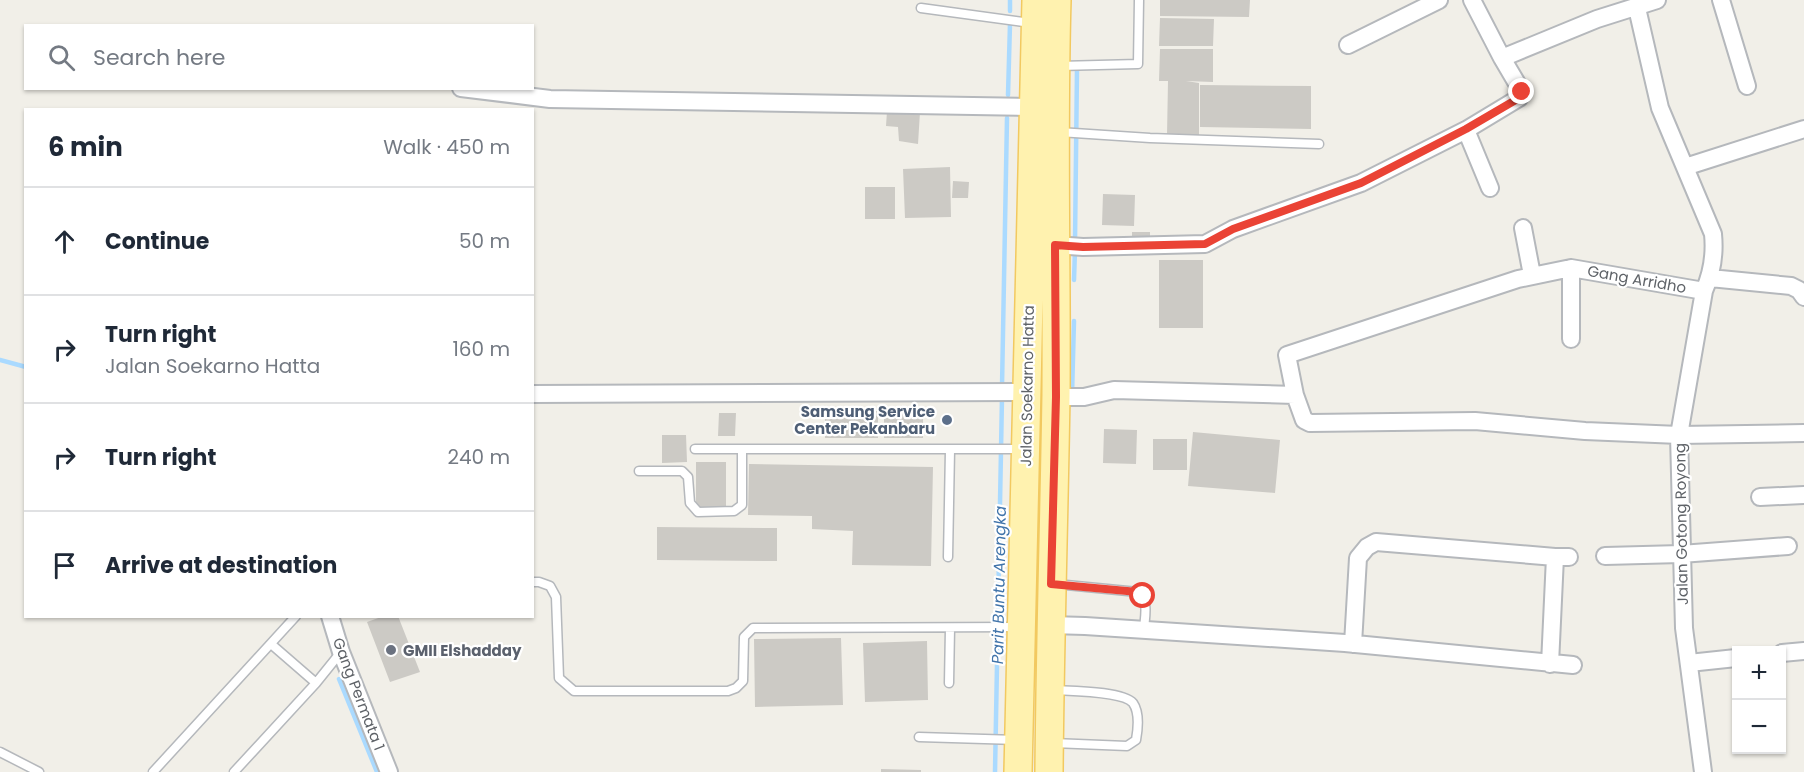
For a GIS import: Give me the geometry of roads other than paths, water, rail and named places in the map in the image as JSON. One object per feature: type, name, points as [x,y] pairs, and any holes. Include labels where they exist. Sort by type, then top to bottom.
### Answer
[{"type":"main road","name":"Jalan Soekarno Hatta","points":[[1049,772],[1056,744],[1056,625],[1051,584],[1062,398],[1059,132],[1055,66],[1057,0]]},
{"type":"main road","name":"Jalan Soekarno Hatta","points":[[1018,772],[1010,741],[1012,627],[1016,449],[1026,392],[1035,12]]},
{"type":"street","points":[[1348,45],[1439,0]]},
{"type":"street","points":[[1060,245],[1083,247],[1205,244],[1233,229],[1361,183],[1466,129],[1519,98],[1522,90],[1502,58],[1472,0]]},
{"type":"street","points":[[1502,58],[1597,19],[1657,0]]},
{"type":"street","points":[[1721,0],[1747,86]]},
{"type":"street","name":"Jalan Gotong Royong","points":[[1637,8],[1660,108],[1713,234],[1714,248],[1679,435],[1684,628],[1703,772]]},
{"type":"street","points":[[477,90],[550,99],[1033,107]]},
{"type":"street","points":[[1466,129],[1490,188]]},
{"type":"street","points":[[1685,167],[1804,129]]},
{"type":"street","points":[[1523,228],[1525,277]]},
{"type":"street","name":"Gang Arridho","points":[[1571,268],[1571,339]]},
{"type":"street","name":"Gang Arridho","points":[[1295,395],[1287,355],[1525,277],[1571,268],[1707,285],[1791,286],[1799,290],[1804,297]]},
{"type":"street","points":[[1062,398],[1103,394],[1114,390],[1295,395],[1304,420],[1310,423],[1475,421],[1585,431],[1679,435],[1804,433]]},
{"type":"street","points":[[534,394],[1026,392]]},
{"type":"street","points":[[1760,497],[1804,495]]},
{"type":"street","points":[[1353,644],[1358,558],[1367,547],[1376,542],[1562,557],[1550,664]]},
{"type":"street","points":[[1605,556],[1681,554],[1788,546]]},
{"type":"street","name":"Gang Permata 1","points":[[331,618],[341,652],[389,772]]},
{"type":"street","points":[[1056,625],[1353,644],[1550,664],[1573,664]]},
{"type":"street","points":[[1786,653],[1804,651]]},
{"type":"street","points":[[1689,663],[1732,659]]},
{"type":"lane","points":[[1055,66],[1138,64],[1139,0]]},
{"type":"lane","points":[[921,8],[1035,12]]},
{"type":"lane","points":[[1059,132],[1319,144]]},
{"type":"lane","points":[[695,449],[1016,449]]},
{"type":"lane","points":[[639,471],[682,471],[688,477],[690,503],[698,512],[734,511],[742,505],[742,449]]},
{"type":"lane","points":[[948,557],[950,450]]},
{"type":"lane","points":[[534,582],[550,586],[556,597],[559,678],[574,691],[728,691],[736,688],[743,681],[744,637],[753,628],[1012,627]]},
{"type":"lane","points":[[1051,584],[1138,592],[1146,601],[1144,629]]},
{"type":"lane","points":[[153,772],[294,618]]},
{"type":"lane","points":[[949,683],[950,628]]},
{"type":"lane","points":[[272,644],[316,683]]},
{"type":"lane","points":[[234,772],[316,683],[341,652]]},
{"type":"lane","points":[[1056,744],[1127,746],[1136,740],[1138,729],[1137,714],[1132,702],[1119,695],[1057,690]]},
{"type":"lane","points":[[919,736],[1010,741]]},
{"type":"lane","points":[[0,752],[39,772]]},
{"type":"waterway","name":"Parit Buntu Arengka","points":[[1010,0],[1010,11]]},
{"type":"waterway","name":"Parit Buntu Arengka","points":[[1008,95],[1010,24]]},
{"type":"waterway","name":"Parit Buntu Arengka","points":[[1075,242],[1077,69]]},
{"type":"waterway","name":"Parit Buntu Arengka","points":[[1002,387],[1007,118]]},
{"type":"waterway","name":"Parit Buntu Arengka","points":[[1074,280],[1075,250]]},
{"type":"waterway","name":"Parit Buntu Arengka","points":[[1072,395],[1074,321]]},
{"type":"waterway","points":[[0,360],[24,366]]},
{"type":"waterway","name":"Parit Buntu Arengka","points":[[995,772],[1002,397]]},
{"type":"waterway","points":[[339,679],[377,772]]},
{"type":"place","name":"Samsung Service Center Pekanbaru","points":[[947,420]]},
{"type":"place","name":"GMII Elshadday","points":[[391,650]]}]
